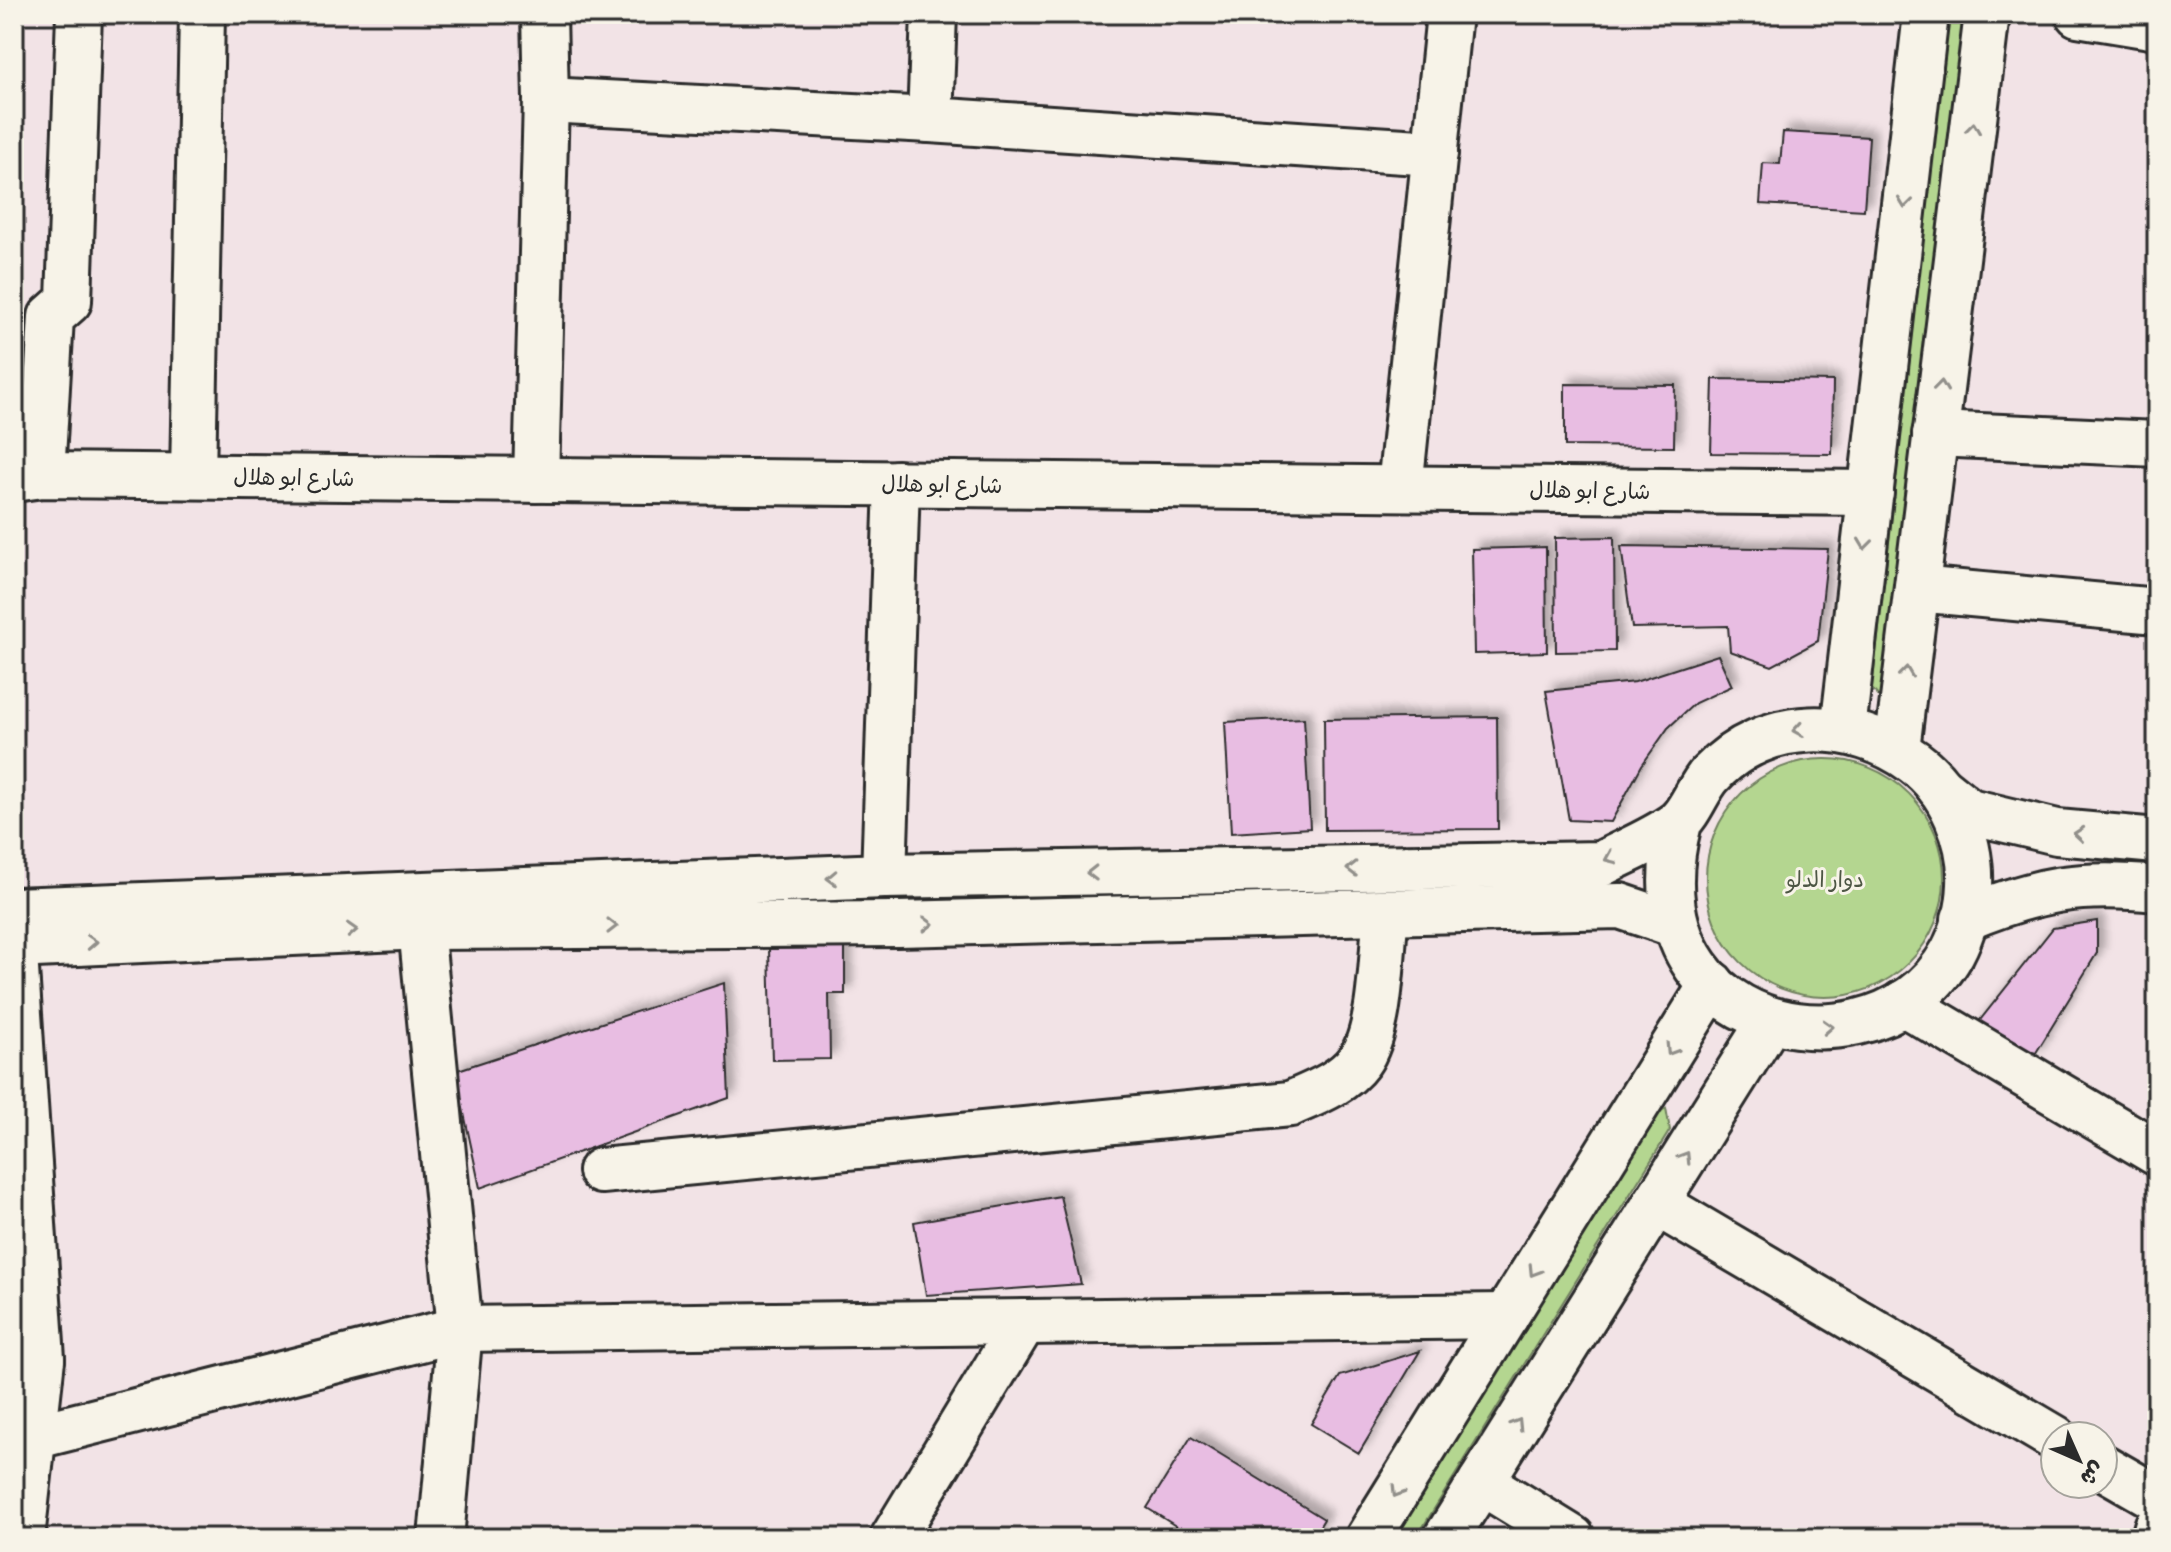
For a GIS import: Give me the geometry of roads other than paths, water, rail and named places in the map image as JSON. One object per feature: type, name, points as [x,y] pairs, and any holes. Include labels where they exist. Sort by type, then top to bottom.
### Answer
[{"type":"street","points":[[28,477],[51,317],[69,301],[79,14]]},
{"type":"street","points":[[193,476],[202,14]]},
{"type":"street","points":[[536,480],[546,100],[544,14]]},
{"type":"street","points":[[930,120],[934,14]]},
{"type":"street","points":[[1400,488],[1449,14]]},
{"type":"street","points":[[1843,730],[1926,14]]},
{"type":"street","points":[[1897,749],[1987,14]]},
{"type":"street","points":[[2078,14],[2157,27]]},
{"type":"street","points":[[546,100],[930,120],[1435,153]]},
{"type":"street","points":[[1935,434],[2157,444]]},
{"type":"street","name":"شارع ابو هلال","points":[[28,477],[193,476],[1871,493]]},
{"type":"street","points":[[884,876],[897,483]]},
{"type":"street","points":[[1917,589],[2157,611]]},
{"type":"street","points":[[1939,787],[1957,817],[1967,851],[1970,885],[1964,919],[1950,952],[1930,980],[1903,1003],[1872,1018],[1838,1027],[1804,1028],[1770,1021],[1739,1006],[1712,984],[1690,956],[1676,925],[1669,891],[1671,856],[1679,823],[1711,774],[1746,748],[1786,732],[1814,728],[1843,730],[1897,749],[1969,811],[2057,832],[2157,841]]},
{"type":"street","points":[[14,935],[884,876],[1601,864],[1679,823]]},
{"type":"street","points":[[1964,919],[2010,900],[2050,889],[2102,883],[2157,889]]},
{"type":"street","points":[[14,935],[421,927],[898,924],[1620,906],[1676,925]]},
{"type":"street","points":[[601,1171],[1290,1104],[1330,1086],[1358,1062],[1371,1037],[1386,913]]},
{"type":"street","points":[[421,927],[460,1329],[441,1538]]},
{"type":"street","points":[[14,935],[33,1437],[22,1538]]},
{"type":"street","points":[[1368,1538],[1712,984]]},
{"type":"street","points":[[1903,1003],[2157,1153]]},
{"type":"street","points":[[1446,1538],[1770,1021]]},
{"type":"street","points":[[1656,1203],[2039,1429]]},
{"type":"street","points":[[33,1437],[460,1329],[1506,1316]]},
{"type":"street","points":[[893,1538],[1024,1322]]},
{"type":"street","points":[[2119,1476],[2157,1498]]},
{"type":"street","points":[[1481,1482],[1572,1538]]},
{"type":"street","points":[[2154,1538],[2157,1527]]},
{"type":"park label","name":"دوار الدلو","points":[[1825,879]]}]
